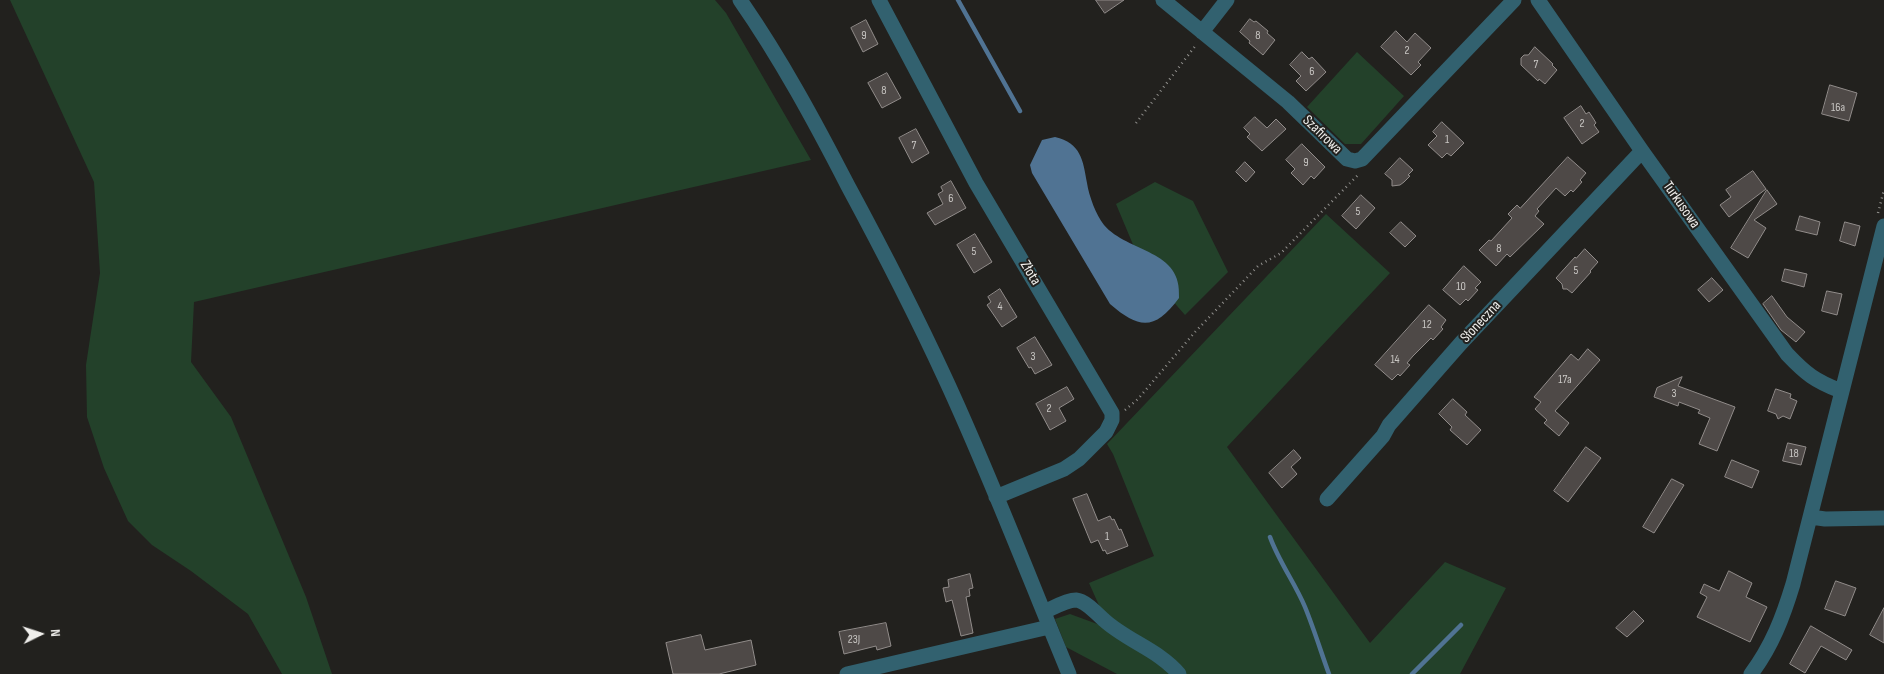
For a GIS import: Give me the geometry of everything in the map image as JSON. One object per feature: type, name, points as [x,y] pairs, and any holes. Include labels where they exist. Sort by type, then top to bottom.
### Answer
[{"type":"street","points":[[740,0],[788,75],[859,206],[945,378],[1069,674]]},
{"type":"street","name":"Złota","points":[[879,0],[976,183],[1109,406],[1112,420]]},
{"type":"street","name":"Szafirowa","points":[[1163,0],[1201,36],[1288,102],[1347,159],[1355,161],[1362,159],[1514,0]]},
{"type":"street","points":[[1201,36],[1227,0]]},
{"type":"street","name":"Turkusowa","points":[[1538,0],[1642,151],[1787,354],[1803,371],[1822,384],[1841,391]]},
{"type":"street","name":"Słoneczna","points":[[1327,499],[1461,343],[1642,151]]},
{"type":"street","points":[[1752,674],[1771,645],[1793,584],[1884,226]]},
{"type":"street","points":[[996,496],[1064,469],[1079,459],[1106,432],[1112,420]]},
{"type":"street","points":[[1811,517],[1824,519],[1884,518]]},
{"type":"street","points":[[847,674],[1047,620],[1068,601],[1078,600],[1087,605],[1112,628],[1171,665],[1179,674]]},
{"type":"path","points":[[1136,123],[1201,36]]},
{"type":"path","points":[[1112,420],[1138,399],[1196,332],[1258,266],[1281,253]]},
{"type":"green space","points":[[10,0],[715,0],[726,13],[811,160],[194,302],[191,362],[231,417],[306,597],[332,674],[282,674],[248,614],[191,571],[152,545],[128,521],[104,468],[87,417],[86,365],[100,273],[94,182]]},
{"type":"green space","points":[[1357,52],[1404,96],[1361,144],[1345,144],[1307,107]]},
{"type":"green space","points":[[1155,182],[1193,201],[1228,272],[1185,315],[1142,266],[1116,204]]},
{"type":"green space","points":[[1326,214],[1390,273],[1227,447],[1370,643],[1445,562],[1506,588],[1460,674],[1186,674],[1102,612],[1089,583],[1154,556],[1113,454],[1107,444]]},
{"type":"green space","points":[[1070,614],[1100,625],[1174,674],[1117,674],[1066,647],[1055,619]]},
{"type":"water","points":[[1055,137],[1070,143],[1079,154],[1091,199],[1104,225],[1114,234],[1163,261],[1172,270],[1178,282],[1179,298],[1170,309],[1155,321],[1147,323],[1130,319],[1110,304],[1032,173],[1030,165],[1042,140]]},
{"type":"building","points":[[1096,0],[1124,0],[1105,13]]},
{"type":"building","points":[[1250,19],[1254,22],[1256,21],[1268,31],[1267,33],[1275,40],[1263,55],[1240,32]]},
{"type":"building","points":[[866,20],[878,44],[863,52],[851,28]]},
{"type":"building","points":[[1396,31],[1407,42],[1415,33],[1431,48],[1418,62],[1421,65],[1411,75],[1381,47]]},
{"type":"building","points":[[1535,47],[1557,70],[1545,84],[1539,79],[1538,81],[1521,65],[1521,58],[1524,55],[1528,55]]},
{"type":"building","points":[[1302,52],[1309,59],[1312,57],[1326,72],[1306,91],[1296,81],[1301,76],[1290,65]]},
{"type":"building","points":[[887,73],[901,98],[882,108],[868,83]]},
{"type":"building","points":[[1830,85],[1857,93],[1849,121],[1822,114]]},
{"type":"building","points":[[1581,106],[1586,114],[1589,112],[1599,132],[1582,144],[1564,118]]},
{"type":"building","points":[[1255,117],[1267,128],[1276,119],[1286,129],[1262,151],[1247,137],[1250,134],[1244,128]]},
{"type":"building","points":[[1442,122],[1464,143],[1451,156],[1447,153],[1442,158],[1428,145],[1437,136],[1433,132]]},
{"type":"building","points":[[916,129],[929,153],[912,163],[899,138]]},
{"type":"building","points":[[1302,144],[1325,167],[1314,179],[1311,176],[1303,185],[1291,173],[1295,169],[1286,160]]},
{"type":"building","points":[[1568,157],[1586,173],[1580,180],[1582,182],[1573,192],[1571,190],[1565,196],[1556,188],[1537,209],[1539,211],[1535,216],[1544,224],[1510,257],[1507,254],[1496,266],[1479,250],[1489,240],[1491,241],[1512,218],[1508,214],[1517,205],[1520,208]]},
{"type":"building","points":[[1400,158],[1413,170],[1404,182],[1400,185],[1392,186],[1392,180],[1385,174]]},
{"type":"building","points":[[1245,162],[1255,172],[1246,182],[1236,172]]},
{"type":"building","points":[[1753,171],[1766,189],[1729,217],[1720,205],[1731,197],[1726,190]]},
{"type":"building","points":[[951,181],[966,208],[935,225],[927,213],[943,204],[938,194],[943,191],[941,187]]},
{"type":"building","points":[[1767,190],[1777,204],[1754,220],[1766,228],[1748,258],[1731,248]]},
{"type":"building","points":[[1361,195],[1375,208],[1356,229],[1342,216]]},
{"type":"building","points":[[1800,216],[1820,222],[1817,235],[1796,230]]},
{"type":"building","points":[[1401,222],[1416,236],[1405,247],[1390,233]]},
{"type":"building","points":[[1845,222],[1860,226],[1855,246],[1840,241]]},
{"type":"building","points":[[975,234],[992,262],[974,273],[957,245]]},
{"type":"building","points":[[1585,249],[1598,262],[1572,293],[1567,289],[1563,289],[1562,284],[1556,278]]},
{"type":"building","points":[[1464,266],[1481,282],[1475,288],[1478,290],[1468,301],[1466,299],[1460,305],[1443,290]]},
{"type":"building","points":[[1785,269],[1807,274],[1804,287],[1782,281]]},
{"type":"building","points":[[1712,278],[1723,290],[1709,302],[1698,290]]},
{"type":"building","points":[[1000,289],[1017,317],[1002,327],[987,305],[991,302],[988,297]]},
{"type":"building","points":[[1827,291],[1842,294],[1837,315],[1822,311]]},
{"type":"building","points":[[1772,296],[1787,317],[1805,332],[1796,342],[1781,330],[1763,304]]},
{"type":"building","points":[[1429,305],[1446,320],[1441,327],[1443,329],[1413,356],[1407,363],[1410,365],[1400,376],[1398,374],[1392,380],[1375,365]]},
{"type":"building","points":[[1035,337],[1052,365],[1035,374],[1031,367],[1029,368],[1017,348]]},
{"type":"building","points":[[1588,349],[1600,360],[1555,411],[1569,423],[1559,436],[1544,423],[1547,420],[1535,409],[1541,402],[1534,397],[1571,354],[1578,360]]},
{"type":"building","points":[[1682,377],[1678,386],[1735,407],[1717,451],[1699,444],[1710,418],[1698,413],[1700,410],[1679,402],[1678,406],[1654,397],[1657,388]]},
{"type":"building","points":[[1067,387],[1074,399],[1059,408],[1066,421],[1050,430],[1036,404]]},
{"type":"building","points":[[1776,389],[1791,394],[1790,398],[1797,401],[1790,419],[1783,416],[1778,419],[1776,414],[1768,411]]},
{"type":"building","points":[[1453,399],[1467,412],[1465,415],[1481,430],[1467,445],[1450,430],[1452,427],[1439,414]]},
{"type":"building","points":[[1788,443],[1806,447],[1801,465],[1783,461]]},
{"type":"building","points":[[1586,447],[1601,458],[1568,502],[1554,491]]},
{"type":"building","points":[[1294,450],[1301,458],[1291,467],[1297,474],[1282,488],[1269,473]]},
{"type":"building","points":[[1732,460],[1759,471],[1752,488],[1725,477]]},
{"type":"building","points":[[1672,479],[1684,485],[1654,533],[1643,527]]},
{"type":"building","points":[[1087,494],[1098,521],[1110,516],[1112,520],[1114,519],[1119,530],[1121,529],[1128,546],[1107,554],[1105,550],[1103,551],[1098,540],[1091,543],[1073,499]]},
{"type":"building","points":[[1729,571],[1752,583],[1746,597],[1767,607],[1750,642],[1697,617],[1707,597],[1700,593],[1704,584],[1719,591]]},
{"type":"building","points":[[970,574],[973,588],[969,589],[970,596],[966,597],[973,633],[961,636],[952,600],[946,602],[943,588],[949,587],[948,580]]},
{"type":"building","points":[[1836,581],[1856,588],[1845,616],[1825,609]]},
{"type":"building","points":[[1884,608],[1884,643],[1870,635]]},
{"type":"building","points":[[1634,611],[1644,621],[1627,637],[1616,628]]},
{"type":"building","points":[[886,623],[891,646],[877,650],[876,646],[844,654],[839,632]]},
{"type":"building","points":[[1811,626],[1852,650],[1846,660],[1821,646],[1805,673],[1790,664]]},
{"type":"building","points":[[701,635],[705,650],[751,640],[756,665],[719,674],[673,674],[666,643]]},
{"type":"waterway","points":[[958,0],[1020,111]]},
{"type":"waterway","points":[[1270,537],[1305,607],[1329,674]]},
{"type":"waterway","points":[[1412,674],[1461,625]]}]
